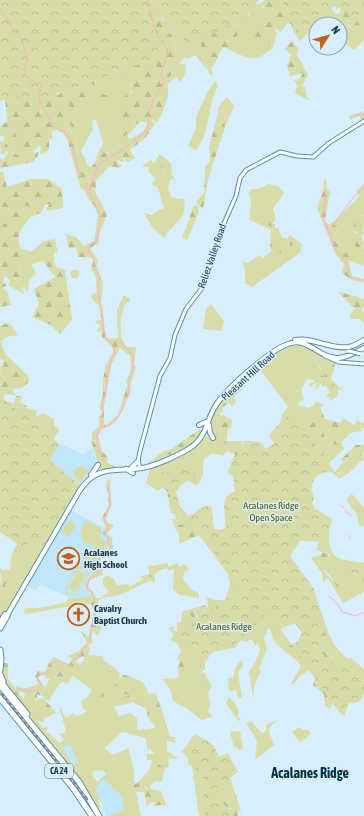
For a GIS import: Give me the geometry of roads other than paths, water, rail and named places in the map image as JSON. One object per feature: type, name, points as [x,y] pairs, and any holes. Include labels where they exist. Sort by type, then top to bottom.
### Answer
[{"type":"highway","points":[[0,622],[6,616]]},
{"type":"highway","points":[[0,627],[6,616]]},
{"type":"highway","points":[[0,650],[0,670]]},
{"type":"highway","points":[[0,674],[2,681],[8,690]]},
{"type":"highway","points":[[0,681],[26,712],[37,731]]},
{"type":"highway","name":"CA 24","points":[[0,686],[82,787],[99,816]]},
{"type":"highway","name":"CA 24","points":[[0,698],[73,788],[92,816]]},
{"type":"highway","points":[[1,704],[24,728]]},
{"type":"main road","name":"Reliez Valley Road","points":[[139,465],[158,381],[170,358],[175,335],[186,309],[202,288],[214,256],[222,228],[236,196],[241,175],[246,170],[280,152],[302,157],[313,157],[330,143],[364,121]]},
{"type":"main road","name":"Pleasant Hill Road","points":[[139,465],[152,463],[191,445],[201,435],[208,422],[214,405],[256,364],[282,344],[292,340],[306,339],[334,346],[363,356]]},
{"type":"main road","points":[[334,346],[350,347],[364,340]]},
{"type":"main road","name":"Pleasant Hill Road","points":[[6,616],[74,495],[81,484],[91,475],[112,467],[132,468],[186,450],[199,440],[216,405],[224,395],[275,351],[287,344],[298,342],[306,344],[328,358],[339,362],[359,364],[364,362]]},
{"type":"main road","points":[[315,350],[328,356],[338,358],[350,355],[364,348]]},
{"type":"main road","points":[[199,440],[211,438],[208,422],[200,425]]},
{"type":"main road","points":[[91,475],[98,465]]},
{"type":"main road","points":[[6,616],[82,486],[101,472],[126,469],[133,473],[132,468]]},
{"type":"waterway","points":[[90,191],[98,164],[127,147],[148,129],[149,112],[153,100],[164,83],[161,73],[168,49],[163,44],[157,33],[152,20],[148,0]]},
{"type":"waterway","points":[[0,9],[23,43],[27,57],[25,73],[30,80],[41,84],[39,97],[41,105],[54,127],[68,136],[71,142],[76,164],[83,178]]},
{"type":"waterway","points":[[352,116],[364,114]]},
{"type":"waterway","points":[[86,183],[86,187],[90,191],[90,194],[101,216],[96,242],[88,246],[89,253],[95,261],[94,269],[99,275],[98,289],[100,303]]},
{"type":"waterway","points":[[330,231],[354,197],[364,186]]},
{"type":"waterway","points":[[326,190],[323,217],[336,250],[347,264],[349,276],[364,281]]},
{"type":"waterway","points":[[102,309],[104,335],[114,347],[115,352],[110,364],[106,381],[107,388],[102,403],[102,427],[97,434],[98,451],[103,456],[104,462]]},
{"type":"waterway","points":[[102,427],[108,426],[120,414],[129,391],[128,383],[133,368],[133,357],[131,352],[120,340]]},
{"type":"waterway","points":[[93,594],[87,588],[89,579],[98,575],[99,556],[111,547],[107,542],[109,539],[105,533],[109,527],[104,518],[110,505],[108,484]]},
{"type":"waterway","points":[[341,505],[344,508]]},
{"type":"waterway","points":[[345,511],[351,515]]},
{"type":"waterway","points":[[94,596],[95,604]]},
{"type":"waterway","points":[[329,596],[338,605],[342,612],[356,616],[364,612]]},
{"type":"waterway","points":[[89,642],[95,608]]},
{"type":"waterway","points":[[18,689],[32,691],[37,690],[41,683],[38,679],[38,674],[46,674],[51,668],[52,663],[56,661],[71,665],[74,659],[80,657],[81,651],[87,645]]},
{"type":"railway","points":[[0,691],[87,799]]},
{"type":"place","name":"Acalanes High School","points":[[69,558]]},
{"type":"place","name":"Cavalry Baptist Church","points":[[78,614]]},
{"type":"district","name":"Acalanes Ridge","points":[[310,773]]},
{"type":"park label","name":"Acalanes Ridge Open Space","points":[[271,510]]}]
